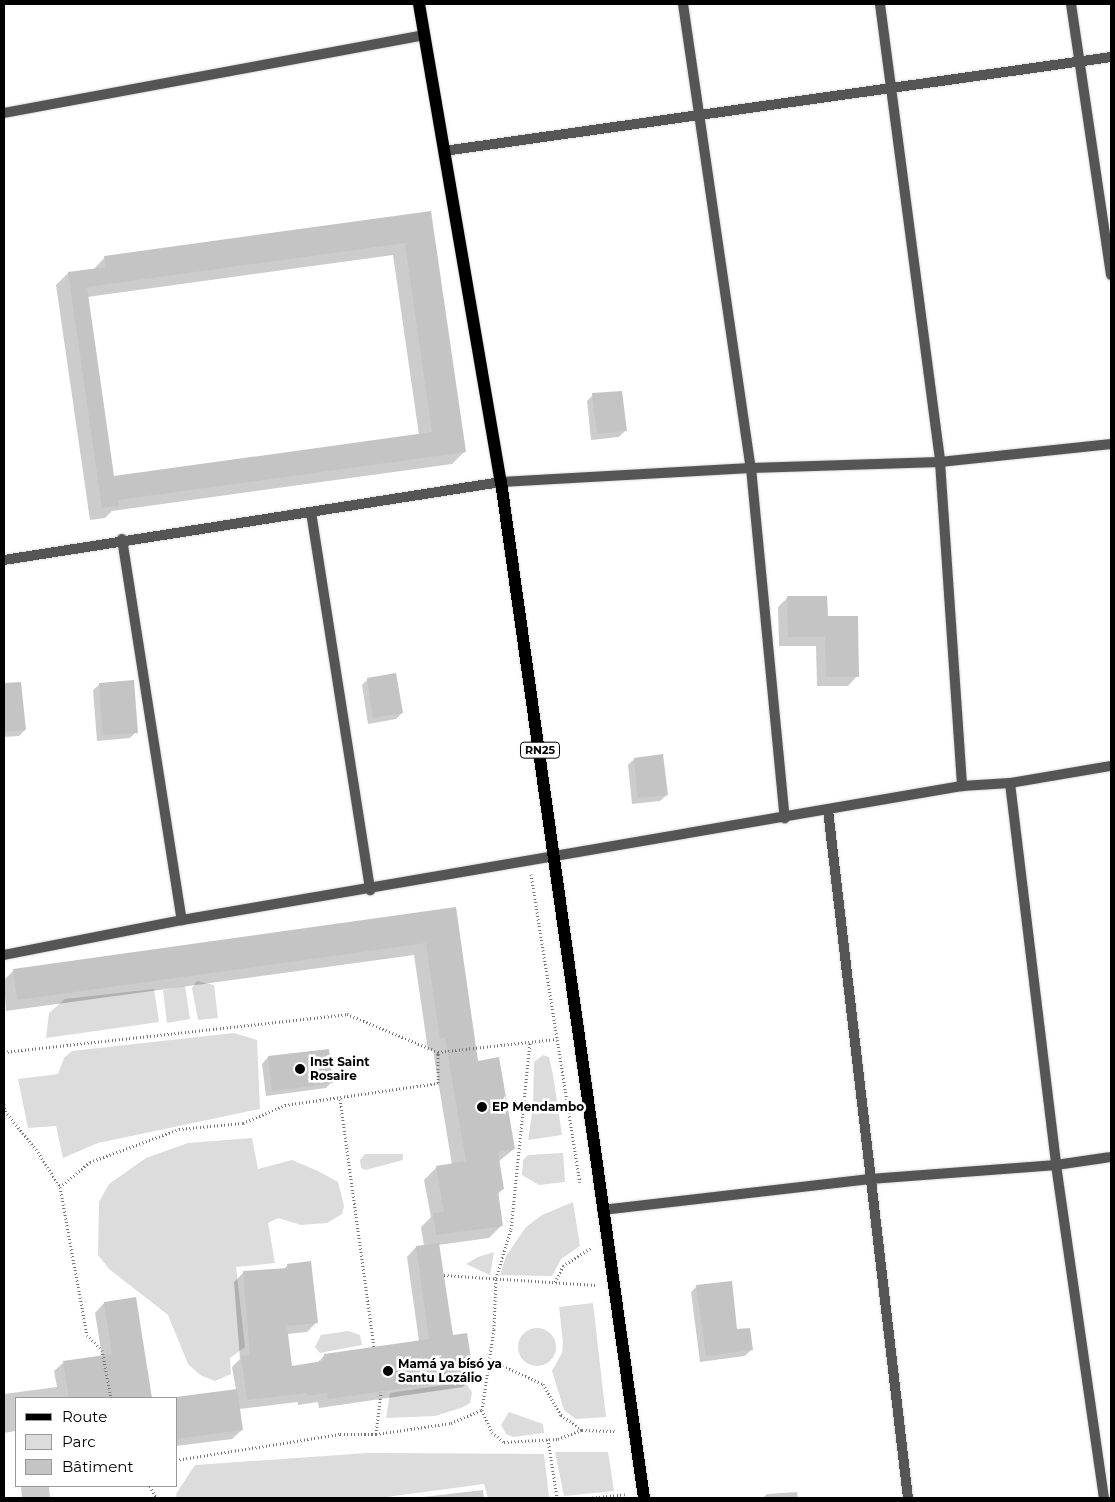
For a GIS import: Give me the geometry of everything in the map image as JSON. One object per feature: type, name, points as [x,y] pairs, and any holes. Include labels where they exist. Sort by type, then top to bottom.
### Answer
[{"type":"main road","name":"RN25","points":[[419,4],[501,482],[556,857],[602,1210],[644,1498]]},
{"type":"street","points":[[683,4],[751,468],[785,818]]},
{"type":"street","points":[[880,4],[940,462],[962,786]]},
{"type":"street","points":[[1071,4],[1111,275]]},
{"type":"street","points":[[4,113],[424,34]]},
{"type":"street","points":[[444,151],[1111,57]]},
{"type":"street","points":[[4,560],[122,539],[501,482],[751,468],[940,462],[1111,444]]},
{"type":"street","points":[[311,512],[370,890]]},
{"type":"street","points":[[122,539],[182,920]]},
{"type":"street","points":[[4,955],[182,920],[370,890],[962,786],[1010,783],[1111,766]]},
{"type":"street","points":[[1010,783],[1056,1165],[1104,1498]]},
{"type":"street","points":[[828,810],[908,1498]]},
{"type":"street","points":[[602,1210],[870,1179],[1056,1165],[1111,1157]]},
{"type":"path","points":[[529,862],[580,1184]]},
{"type":"path","points":[[4,1052],[347,1014],[438,1052],[556,1039]]},
{"type":"path","points":[[530,1042],[511,1229],[496,1278],[490,1360],[482,1410],[492,1432],[504,1442],[558,1439],[582,1430],[618,1432]]},
{"type":"path","points":[[60,1187],[90,1162],[179,1130],[243,1122],[285,1105],[340,1099],[438,1083],[438,1052]]},
{"type":"path","points":[[340,1099],[374,1347]]},
{"type":"path","points":[[4,1104],[5,1111],[38,1152],[60,1187],[87,1335],[102,1350],[111,1397]]},
{"type":"path","points":[[589,1239],[592,1257]]},
{"type":"path","points":[[556,1282],[564,1266],[590,1248]]},
{"type":"path","points":[[444,1275],[596,1285]]},
{"type":"path","points":[[595,1276],[598,1292]]},
{"type":"path","points":[[490,1360],[543,1384],[561,1414],[582,1430]]},
{"type":"path","points":[[376,1434],[381,1392]]},
{"type":"path","points":[[178,1460],[340,1434],[376,1434],[451,1423],[482,1410]]},
{"type":"path","points":[[617,1422],[620,1440]]},
{"type":"path","points":[[548,1440],[557,1498]]},
{"type":"path","points":[[626,1484],[628,1498]]},
{"type":"path","points":[[589,1498],[628,1493]]},
{"type":"green space","points":[[197,981],[214,985],[218,1018],[198,1020],[192,988]]},
{"type":"green space","points":[[185,986],[190,1019],[167,1023],[163,990]]},
{"type":"green space","points":[[154,989],[159,1022],[46,1038],[49,1013],[65,999]]},
{"type":"green space","points":[[234,1033],[257,1040],[260,1109],[98,1143],[63,1158],[56,1126],[28,1128],[18,1079],[58,1074],[64,1058],[72,1051]]},
{"type":"green space","points":[[543,1055],[549,1057],[562,1135],[528,1140],[533,1108],[534,1062]]},
{"type":"green space","points":[[252,1138],[258,1169],[292,1160],[318,1171],[338,1182],[344,1206],[342,1214],[327,1223],[301,1225],[278,1218],[268,1223],[275,1263],[236,1267],[245,1347],[230,1358],[231,1374],[215,1381],[200,1375],[188,1364],[168,1315],[109,1269],[98,1255],[99,1202],[109,1184],[146,1158],[188,1143]]},
{"type":"green space","points":[[563,1153],[565,1182],[539,1185],[522,1175],[523,1160],[528,1155]]},
{"type":"green space","points":[[365,1154],[403,1154],[403,1160],[366,1170],[361,1168],[360,1160]]},
{"type":"green space","points":[[573,1202],[580,1246],[561,1259],[552,1276],[500,1275],[506,1256],[526,1227],[542,1215]]},
{"type":"green space","points":[[494,1252],[490,1275],[466,1264],[478,1257]]},
{"type":"green space","points":[[593,1303],[606,1417],[576,1419],[564,1410],[552,1371],[562,1353],[563,1343],[559,1307]]},
{"type":"green space","points":[[537,1328],[550,1334],[556,1347],[550,1360],[537,1366],[524,1360],[518,1347],[524,1334]]},
{"type":"green space","points":[[348,1331],[360,1335],[362,1345],[320,1353],[315,1347],[321,1335]]},
{"type":"green space","points":[[465,1382],[472,1392],[470,1403],[461,1408],[435,1416],[386,1418],[390,1393]]},
{"type":"green space","points":[[509,1412],[543,1424],[544,1433],[513,1437],[506,1434],[501,1425]]},
{"type":"green space","points":[[555,1452],[608,1452],[614,1491],[564,1496]]},
{"type":"green space","points":[[367,1453],[544,1454],[549,1497],[488,1498],[484,1484],[379,1498],[177,1498],[176,1494],[195,1465]]},
{"type":"building","points":[[431,211],[466,452],[118,500],[119,506],[102,508],[68,272],[106,267],[104,256]],"holes":[[[405,243],[432,432],[114,476],[87,287]]]},
{"type":"building","points":[[622,391],[627,431],[597,434],[592,393]]},
{"type":"building","points":[[787,596],[827,596],[828,616],[858,616],[859,677],[826,677],[825,637],[788,637]]},
{"type":"building","points":[[396,673],[403,713],[373,718],[367,678]]},
{"type":"building","points":[[134,680],[138,733],[103,735],[99,683]]},
{"type":"building","points":[[21,682],[26,730],[4,732],[4,683]]},
{"type":"building","points":[[663,754],[668,795],[638,798],[634,758]]},
{"type":"building","points":[[456,907],[478,1061],[499,1057],[515,1149],[498,1152],[504,1189],[498,1191],[503,1226],[436,1235],[433,1213],[444,1212],[436,1166],[466,1161],[445,1038],[440,1039],[426,943],[17,1000],[13,969]]},
{"type":"building","name":"Inst Saint Rosaire","points":[[329,1049],[333,1083],[272,1091],[268,1056]]},
{"type":"building","points":[[439,1243],[453,1335],[467,1333],[474,1378],[328,1399],[327,1393],[307,1396],[307,1393],[247,1400],[241,1356],[250,1355],[243,1271],[288,1268],[287,1264],[311,1261],[318,1323],[287,1326],[292,1366],[323,1361],[324,1354],[429,1339],[416,1246]]},
{"type":"building","points":[[732,1281],[737,1329],[750,1328],[753,1350],[706,1356],[696,1285]]},
{"type":"building","points":[[136,1297],[152,1397],[69,1397],[63,1361],[112,1354],[104,1302]]},
{"type":"building","points":[[237,1389],[243,1430],[178,1439],[178,1397],[176,1397]]},
{"type":"place","name":"Inst Saint Rosaire","points":[[300,1069]]},
{"type":"place","name":"EP Mendambo","points":[[482,1107]]},
{"type":"place","name":"Mamá ya bísó ya Santu Lozálio","points":[[388,1371]]}]
